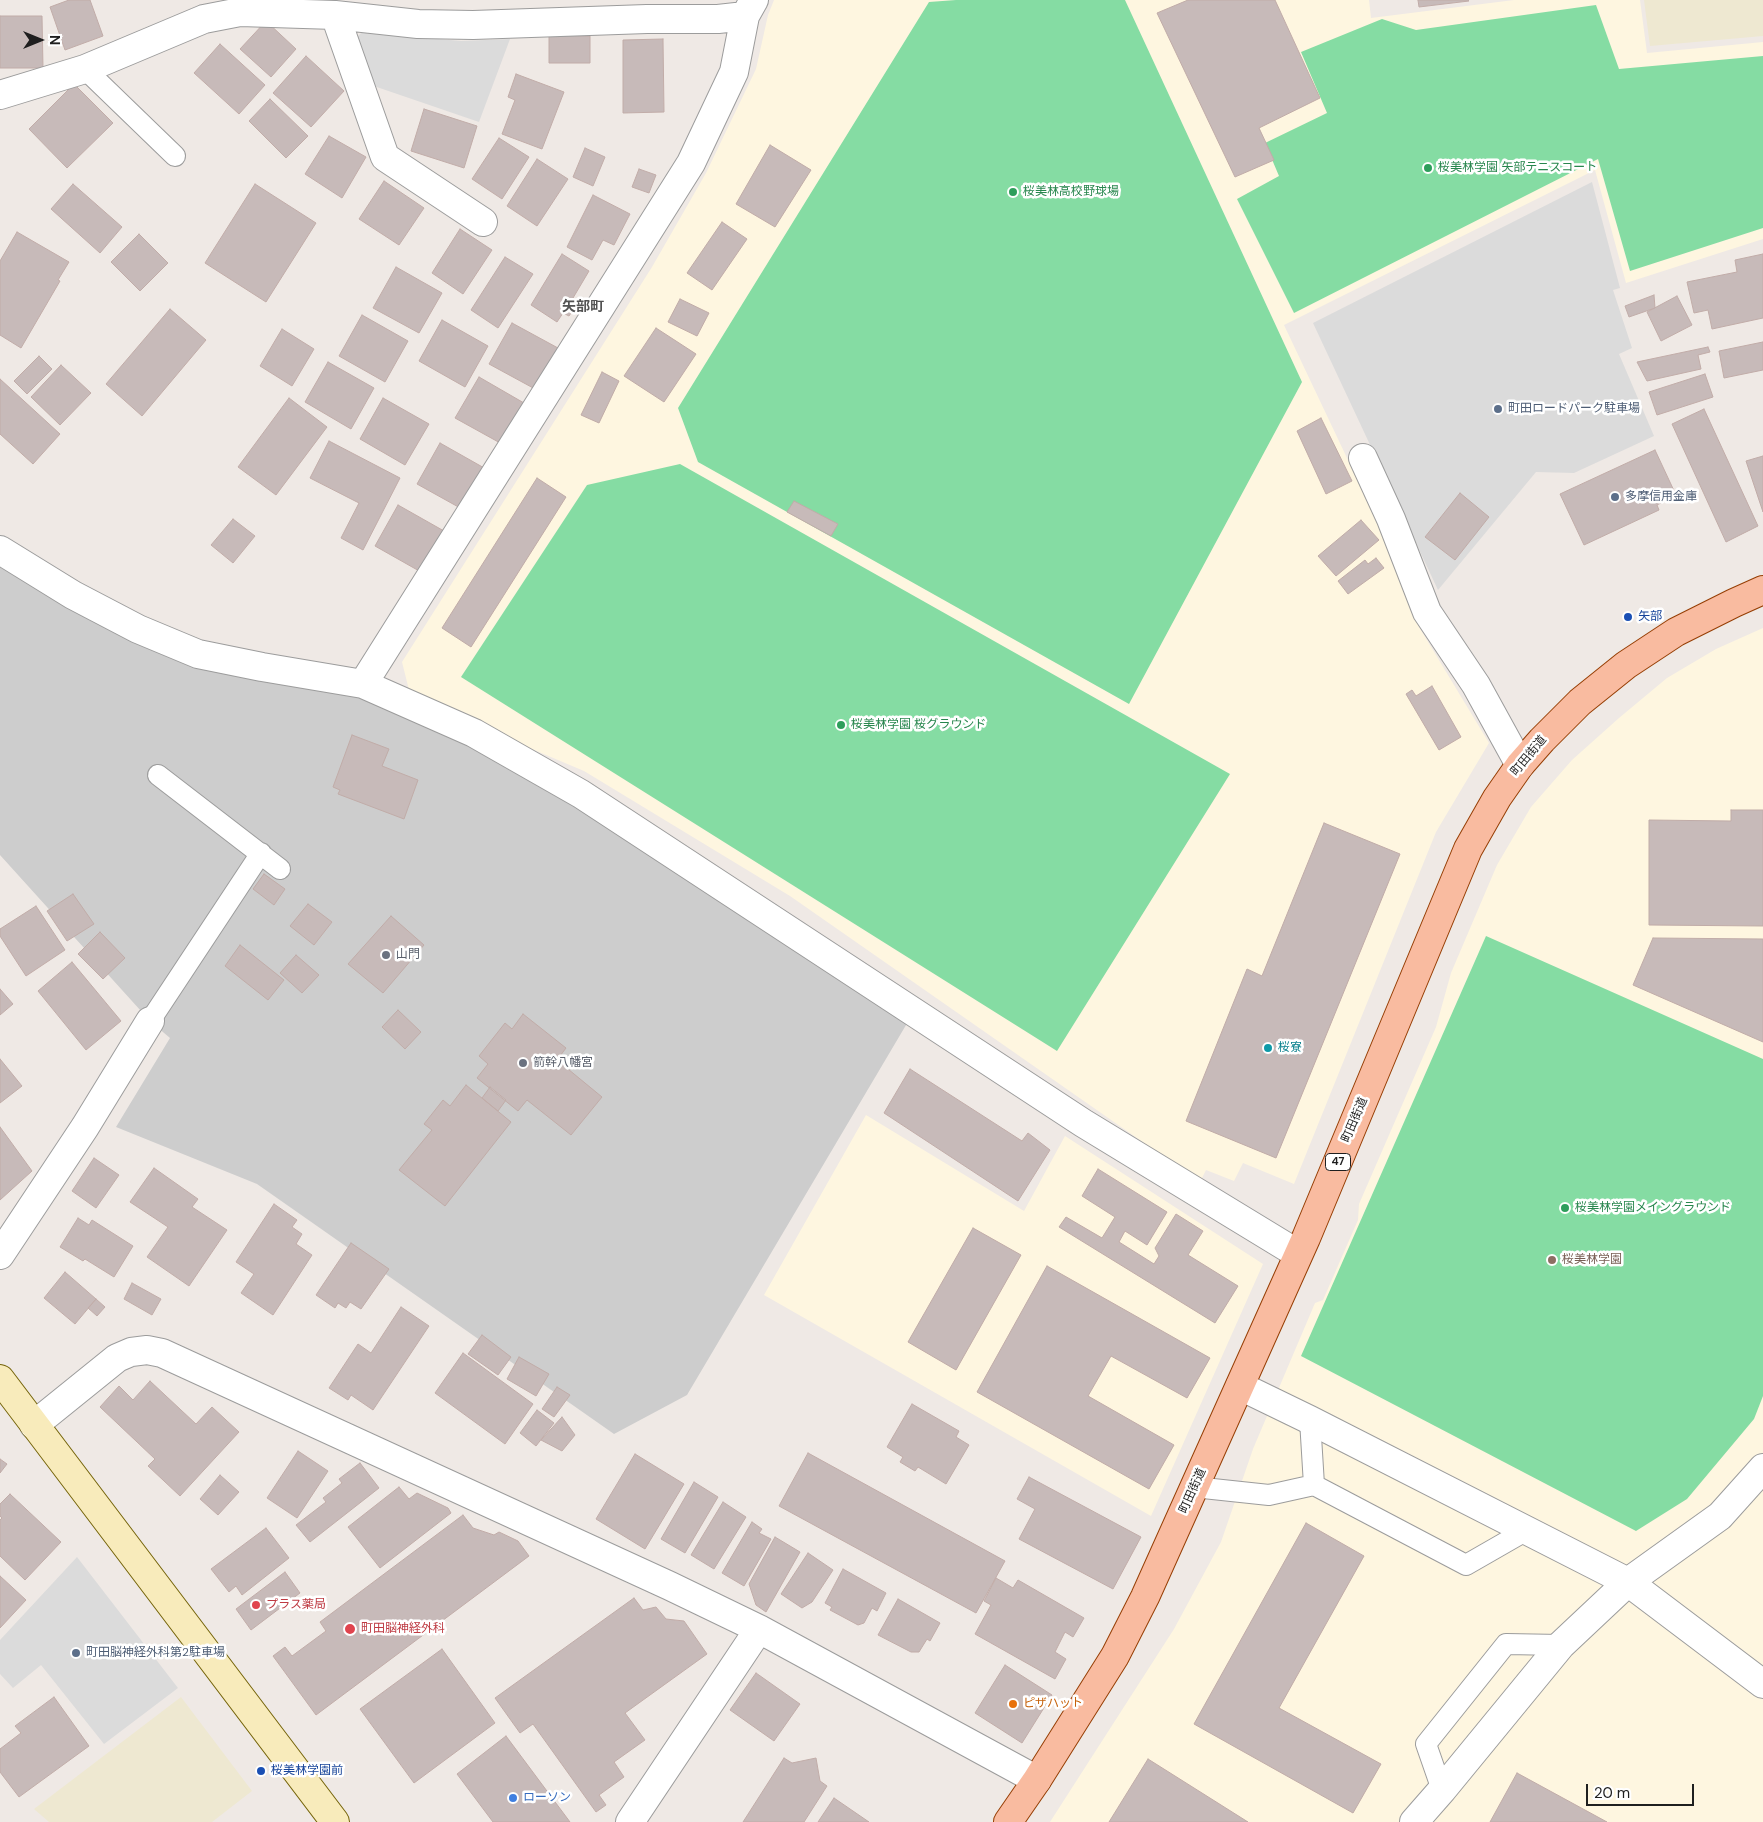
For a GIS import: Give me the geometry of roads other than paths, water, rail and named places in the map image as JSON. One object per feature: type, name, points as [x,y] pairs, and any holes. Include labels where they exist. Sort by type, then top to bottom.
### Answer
[{"type":"main road","name":"町田街道","points":[[1008,1822],[1037,1780],[1115,1656],[1145,1597],[1298,1254],[1468,849],[1497,798],[1520,765],[1542,740],[1580,702],[1626,665],[1676,632],[1763,590]]},
{"type":"street","points":[[0,95],[85,68],[210,10],[335,15],[418,24],[464,25],[647,19],[718,19],[750,8]]},
{"type":"street","points":[[363,684],[691,163],[734,72],[750,8]]},
{"type":"street","points":[[335,15],[384,158],[483,222]]},
{"type":"street","points":[[1363,458],[1391,519],[1427,612],[1476,685],[1520,765]]},
{"type":"street","points":[[0,550],[73,595],[138,629],[198,654],[363,684],[474,734],[581,794],[1083,1123],[1298,1254]]},
{"type":"street","points":[[0,1255],[85,1127],[150,1021]]},
{"type":"street","points":[[34,1425],[117,1358],[131,1352],[147,1350],[162,1353],[670,1586],[759,1629],[1037,1780]]},
{"type":"street","points":[[0,1379],[335,1822]]},
{"type":"street","points":[[1240,1386],[1628,1582],[1763,1684]]},
{"type":"street","points":[[1414,1822],[1561,1645],[1628,1582],[1720,1516],[1763,1468]]},
{"type":"street","points":[[630,1822],[759,1629]]},
{"type":"lane","points":[[85,68],[174,156]]},
{"type":"lane","points":[[158,775],[280,869]]},
{"type":"lane","points":[[150,1021],[261,853]]},
{"type":"lane","points":[[1310,1420],[1314,1485]]},
{"type":"lane","points":[[1194,1487],[1269,1495],[1314,1485],[1466,1565],[1527,1530]]},
{"type":"lane","points":[[1442,1790],[1426,1744],[1506,1644],[1561,1645]]},
{"type":"place","name":"桜美林学園 矢部テニスコート","points":[[1428,168]]},
{"type":"place","name":"桜美林高校野球場","points":[[1013,192]]},
{"type":"place","name":"町田ロードパーク駐車場","points":[[1498,409]]},
{"type":"place","name":"多摩信用金庫","points":[[1615,497]]},
{"type":"place","name":"矢部","points":[[1628,617]]},
{"type":"place","name":"桜美林学園 桜グラウンド","points":[[841,725]]},
{"type":"place","name":"山門","points":[[386,955]]},
{"type":"place","name":"桜寮","points":[[1268,1048]]},
{"type":"place","name":"箭幹八幡宮","points":[[523,1063]]},
{"type":"place","name":"桜美林学園メイングラウンド","points":[[1565,1208]]},
{"type":"place","name":"桜美林学園","points":[[1552,1260]]},
{"type":"place","name":"プラス薬局","points":[[256,1605]]},
{"type":"place","name":"町田脳神経外科","points":[[350,1629]]},
{"type":"place","name":"町田脳神経外科第2駐車場","points":[[76,1653]]},
{"type":"place","name":"ピザハット","points":[[1013,1704]]},
{"type":"place","name":"桜美林学園前","points":[[261,1771]]},
{"type":"place","name":"ローソン","points":[[513,1798]]},
{"type":"district","name":"矢部町","points":[[583,307]]}]
